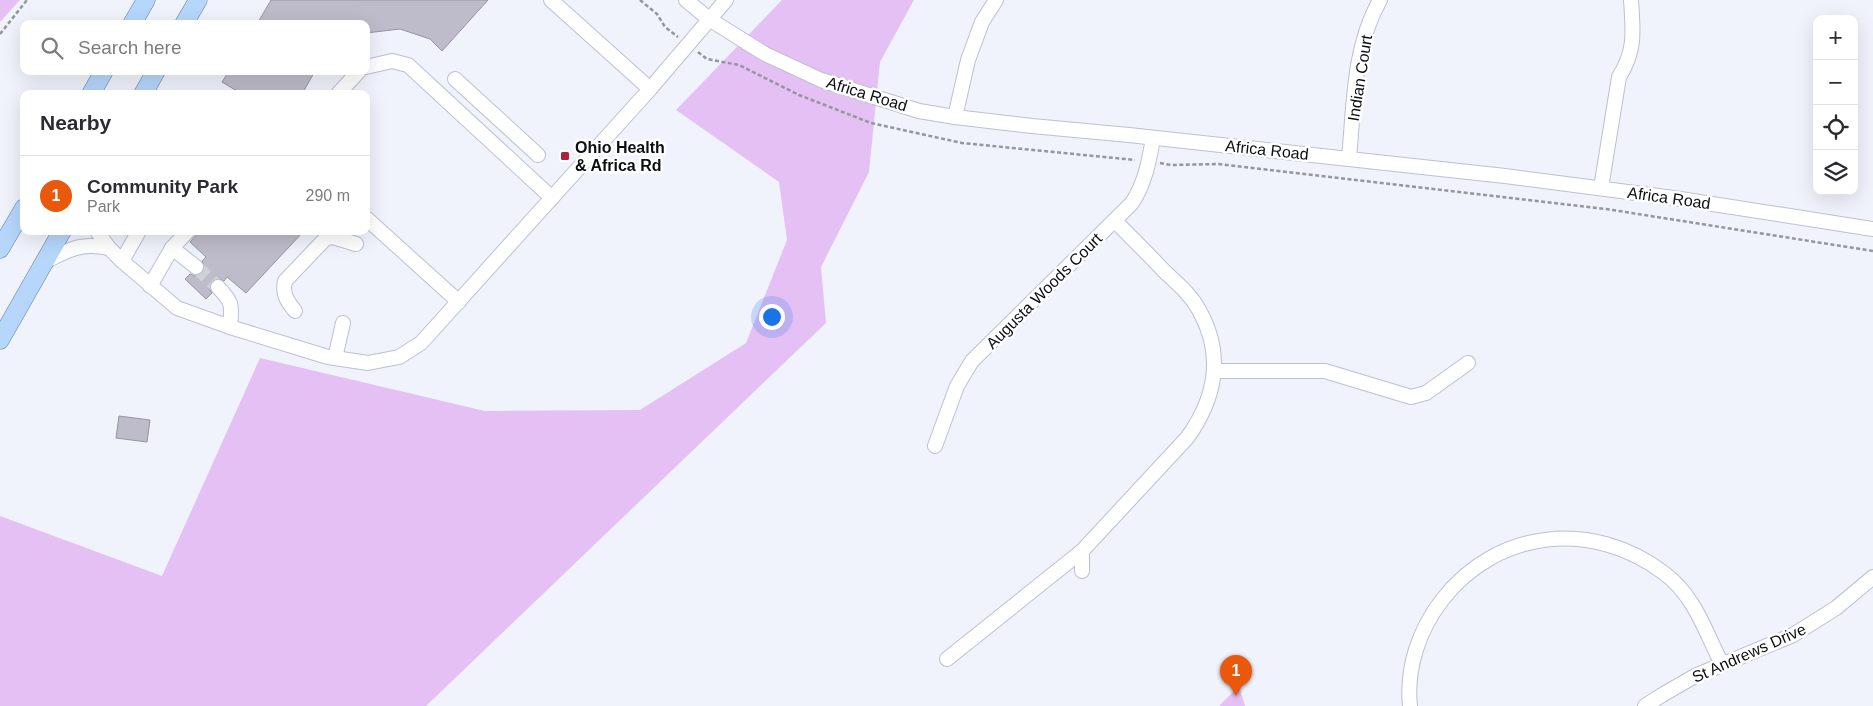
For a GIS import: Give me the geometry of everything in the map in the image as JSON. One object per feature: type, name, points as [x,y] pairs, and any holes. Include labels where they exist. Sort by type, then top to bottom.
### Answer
[{"type":"main road","points":[[134,20],[146,0]]},
{"type":"main road","points":[[186,20],[198,0]]},
{"type":"main road","points":[[93,90],[102,75]]},
{"type":"main road","points":[[145,90],[154,75]]},
{"type":"main road","points":[[0,249],[20,215]]},
{"type":"main road","points":[[0,340],[60,235]]},
{"type":"street","points":[[551,0],[650,89]]},
{"type":"street","name":"Africa Road","points":[[686,0],[709,20],[750,46],[821,80],[919,110],[955,117],[1349,158],[1601,188],[1873,229]]},
{"type":"street","points":[[100,235],[122,261],[177,308],[230,327],[335,358],[368,363],[399,357],[421,343],[459,302],[650,89],[726,0]]},
{"type":"street","points":[[955,117],[968,60],[982,22],[996,0]]},
{"type":"street","name":"Indian Court","points":[[1349,158],[1360,57],[1369,24],[1380,0]]},
{"type":"street","points":[[1601,188],[1619,77],[1628,62],[1633,36],[1631,0]]},
{"type":"street","points":[[370,66],[392,61],[408,65],[552,198]]},
{"type":"street","points":[[342,90],[355,75]]},
{"type":"street","points":[[455,79],[538,155]]},
{"type":"street","points":[[469,121],[484,105]]},
{"type":"street","name":"Augusta Woods Court","points":[[935,446],[957,386],[972,361],[1132,203],[1140,191],[1150,161],[1153,138]]},
{"type":"street","points":[[947,659],[1082,551],[1187,438],[1198,423],[1207,405],[1214,371],[1213,348],[1208,328],[1187,294],[1115,221]]},
{"type":"street","points":[[370,222],[459,302]]},
{"type":"street","points":[[122,261],[137,235]]},
{"type":"street","points":[[150,286],[172,248],[184,235]]},
{"type":"street","points":[[295,311],[286,298],[283,289],[285,281],[326,238],[333,237],[356,244]]},
{"type":"street","points":[[44,262],[74,248],[92,245],[109,248]]},
{"type":"street","points":[[172,248],[196,267]]},
{"type":"street","points":[[218,287],[230,299],[232,307],[230,327]]},
{"type":"street","points":[[335,358],[343,323]]},
{"type":"street","points":[[1214,371],[1325,371],[1411,397],[1426,393],[1468,363]]},
{"type":"street","points":[[1410,706],[1410,683],[1416,651],[1426,624],[1444,597],[1467,573],[1478,565],[1523,544],[1542,540],[1567,538],[1593,540],[1628,551],[1646,560],[1674,581],[1697,610],[1722,664]]},
{"type":"street","points":[[1082,551],[1082,571]]},
{"type":"street","name":"St Andrews Drive","points":[[1645,706],[1662,694],[1695,676],[1793,635],[1836,608],[1873,577]]},
{"type":"path","points":[[0,34],[27,0]]},
{"type":"path","points":[[640,0],[657,14],[671,33]]},
{"type":"path","points":[[707,59],[739,65],[799,95],[871,123],[962,143],[1150,161],[1170,165],[1218,164],[1535,200],[1606,209],[1873,251]]},
{"type":"shaded area","points":[[0,0],[20,0],[0,22]]},
{"type":"shaded area","points":[[782,0],[914,0],[880,62],[869,172],[821,267],[826,323],[426,706],[0,706],[0,516],[162,576],[260,358],[485,411],[640,410],[746,343],[787,240],[779,182],[676,110]]},
{"type":"shaded area","points":[[1239,686],[1245,706],[1219,706]]},
{"type":"building","points":[[271,0],[488,0],[442,51],[430,39],[400,29],[370,33],[370,20],[259,20]]},
{"type":"building","points":[[226,75],[313,75],[304,90],[235,90],[222,82]]},
{"type":"building","points":[[196,235],[300,235],[246,293],[227,277],[224,281],[217,278],[212,281],[209,288],[212,293],[206,299],[185,279],[190,274],[200,275],[205,269],[202,261],[206,257],[190,242]]},
{"type":"building","points":[[119,416],[150,420],[147,442],[116,438]]},
{"type":"tunnel","points":[[196,267],[218,287]]},
{"type":"place","name":"Ohio Health & Africa Rd","points":[[565,156]]},
{"type":"place","name":"Community Park","points":[[1236,696]]}]
